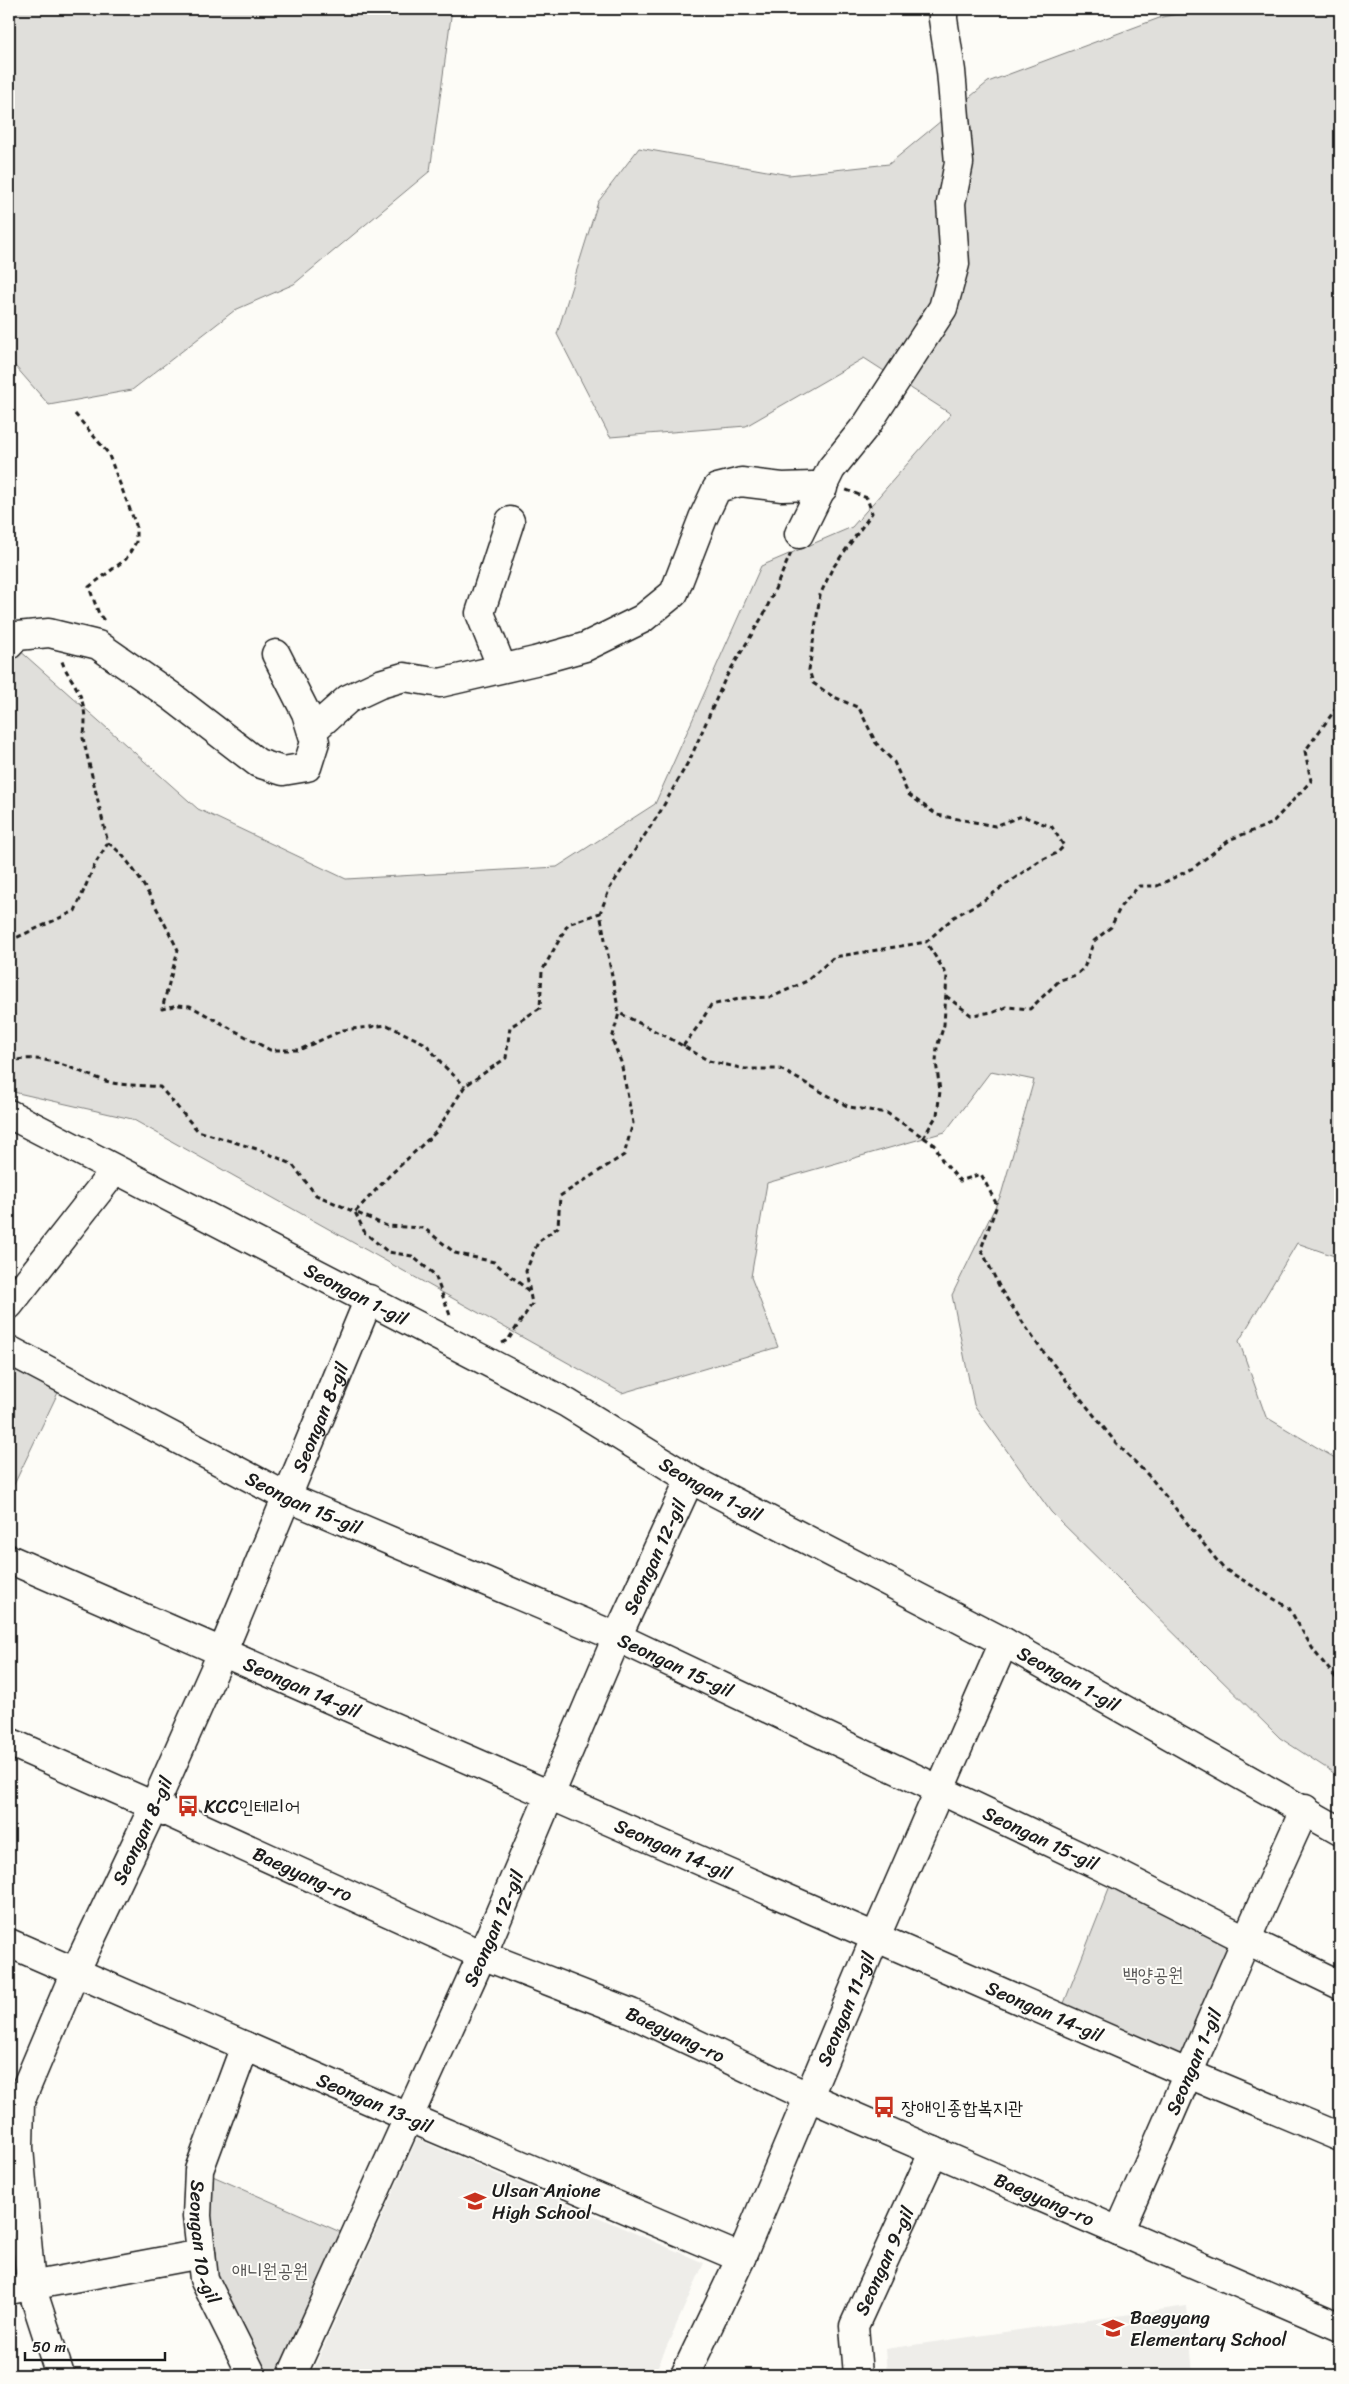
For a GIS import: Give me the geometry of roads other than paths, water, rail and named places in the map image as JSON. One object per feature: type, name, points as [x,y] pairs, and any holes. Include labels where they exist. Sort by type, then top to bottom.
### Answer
[{"type":"street","points":[[799,534],[831,469],[868,423],[943,308],[955,264],[951,203],[959,163],[952,71],[942,19],[943,9]]},
{"type":"street","points":[[312,731],[348,699],[380,684],[404,677],[440,683],[586,648],[642,619],[674,593],[703,518],[718,488],[741,482],[782,487],[824,485]]},
{"type":"street","points":[[502,668],[480,613],[510,521]]},
{"type":"street","points":[[9,645],[17,636],[48,633],[98,645],[172,696],[258,763],[283,771],[307,767],[315,742],[306,713],[276,654]]},
{"type":"street","name":"Seongan 1-gil","points":[[9,1114],[567,1403],[690,1479],[1004,1642],[1305,1809],[1340,1831]]},
{"type":"street","points":[[9,1305],[115,1170]]},
{"type":"street","name":"Seongan 8-gil","points":[[60,2375],[20,2288],[18,2148],[20,2102],[75,1972],[154,1806],[222,1653],[369,1299]]},
{"type":"street","name":"Seongan 15-gil","points":[[9,1350],[288,1497],[616,1637],[1115,1873],[1340,1985]]},
{"type":"street","name":"Seongan 12-gil","points":[[292,2375],[482,1954],[616,1637],[690,1479]]},
{"type":"street","name":"Seongan 14-gil","points":[[9,1559],[1189,2074],[1340,2137]]},
{"type":"street","name":"Seongan 11-gil","points":[[685,2375],[741,2258],[876,1936],[1004,1642]]},
{"type":"street","name":"Baegyang-ro","points":[[9,1742],[482,1954],[631,2013],[809,2097],[1340,2327]]},
{"type":"street","name":"Seongan 1-gil","points":[[1119,2232],[1189,2074],[1245,1939],[1305,1809]]},
{"type":"street","name":"Seongan 13-gil","points":[[9,1943],[408,2117],[741,2258]]},
{"type":"street","name":"Seongan 10-gil","points":[[245,2046],[199,2170],[197,2216],[204,2279],[252,2375]]},
{"type":"street","name":"Seongan 9-gil","points":[[858,2375],[854,2326],[934,2151]]},
{"type":"street","points":[[20,2288],[201,2254]]},
{"type":"place","name":"KCC인테리어","points":[[188,1806]]},
{"type":"place","name":"장애인종합복지관","points":[[884,2107]]},
{"type":"place","name":"Ulsan Anione High School","points":[[475,2201]]},
{"type":"place","name":"Baegyang Elementary School","points":[[1113,2328]]},
{"type":"park label","name":"백양공원","points":[[1153,1974]]},
{"type":"park label","name":"애니원공원","points":[[270,2270]]}]
